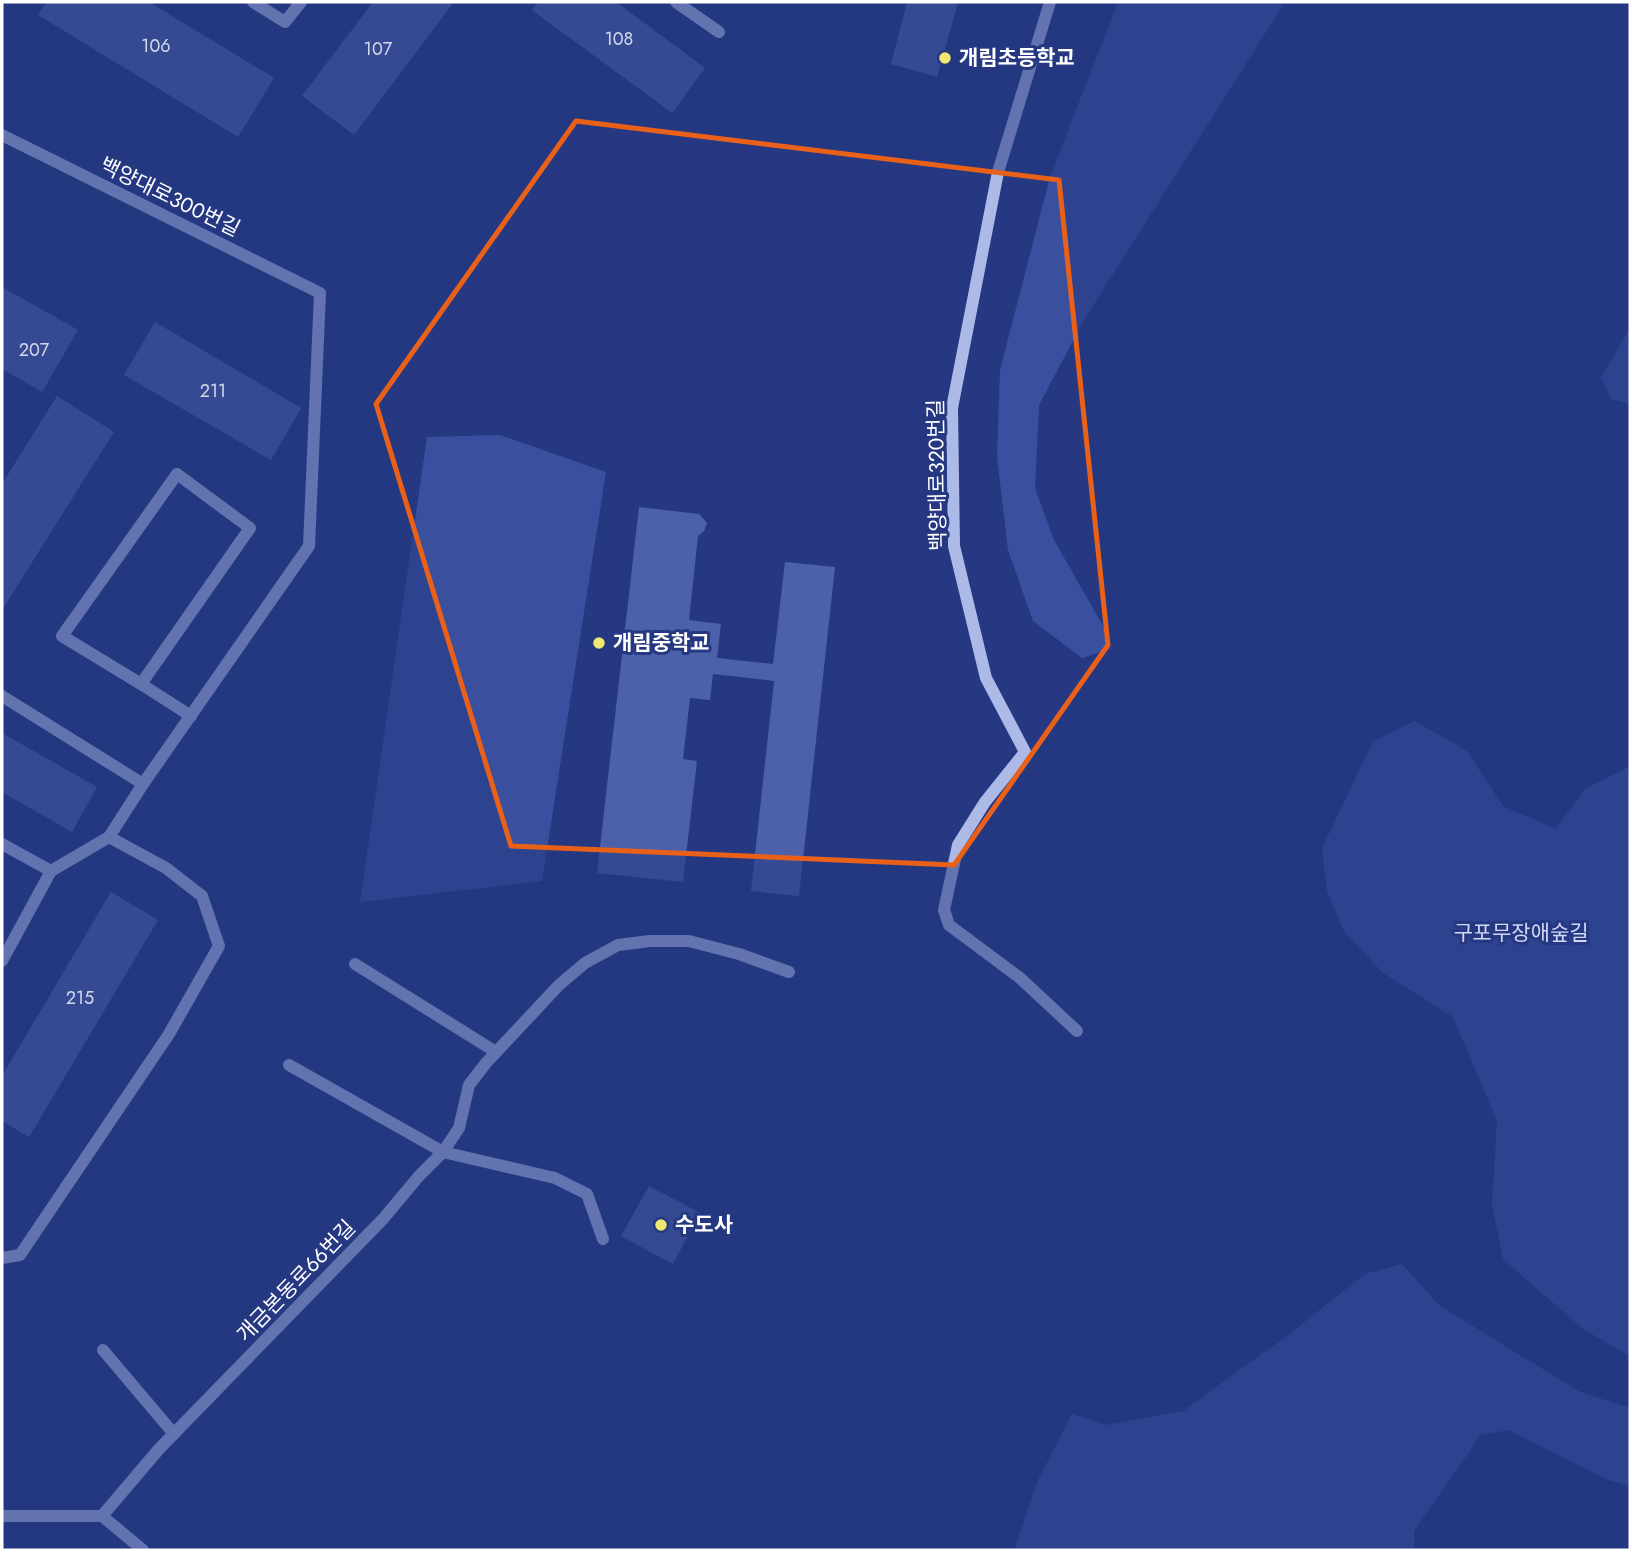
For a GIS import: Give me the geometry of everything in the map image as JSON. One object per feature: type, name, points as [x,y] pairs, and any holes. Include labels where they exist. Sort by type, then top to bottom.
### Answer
[{"type":"street","points":[[254,2],[285,22],[301,2]]},
{"type":"street","points":[[676,2],[719,32]]},
{"type":"street","name":"백양대로320번길","points":[[1050,2],[998,172],[951,408],[954,546],[986,678],[1025,751],[985,802],[958,845],[944,910],[949,925],[1020,978],[1077,1031]]},
{"type":"street","name":"백양대로300번길","points":[[2,135],[320,293],[309,546],[191,716]]},
{"type":"street","points":[[2,961],[51,871],[109,837],[191,716],[62,636],[177,474],[250,528],[141,684]]},
{"type":"street","points":[[2,696],[143,784]]},
{"type":"street","points":[[2,1258],[20,1255],[169,1034],[219,946],[202,896],[166,868],[109,837]]},
{"type":"street","points":[[2,844],[51,871]]},
{"type":"street","name":"개금본동로66번길","points":[[102,1516],[159,1449],[383,1219],[443,1152],[459,1128],[469,1085],[559,985],[586,963],[618,945],[650,941],[690,941],[739,954],[789,972]]},
{"type":"street","points":[[355,964],[496,1052]]},
{"type":"street","points":[[289,1065],[443,1152],[555,1178],[587,1194],[603,1239]]},
{"type":"street","points":[[103,1350],[174,1434]]},
{"type":"street","points":[[2,1516],[102,1516],[143,1550]]},
{"type":"highlighted area","points":[[576,121],[1059,180],[1108,645],[954,865],[511,846],[376,404]]},
{"type":"green space","points":[[1118,2],[1285,2],[1084,320],[1039,405],[1035,488],[1054,540],[1106,631],[1111,649],[1082,658],[1033,621],[1008,550],[997,456],[1000,370],[1050,177]]},
{"type":"green space","points":[[1630,328],[1630,404],[1611,399],[1601,378]]},
{"type":"green space","points":[[500,435],[606,472],[542,881],[360,902],[427,437]]},
{"type":"green space","name":"구포무장애숲길","points":[[1415,721],[1467,751],[1503,806],[1556,829],[1585,789],[1630,766],[1630,1356],[1583,1329],[1503,1259],[1492,1205],[1497,1121],[1453,1017],[1383,973],[1344,931],[1327,891],[1322,848],[1373,742]]},
{"type":"green space","points":[[1402,1264],[1440,1306],[1580,1392],[1630,1408],[1630,1486],[1608,1480],[1509,1430],[1481,1435],[1414,1531],[1414,1550],[1014,1550],[1038,1480],[1072,1414],[1106,1425],[1183,1411],[1288,1335],[1365,1274]]},
{"type":"building","points":[[46,2],[149,2],[274,78],[238,137],[38,15]]},
{"type":"building","points":[[373,2],[454,2],[354,135],[302,96]]},
{"type":"building","points":[[538,2],[616,2],[705,68],[672,113],[532,10]]},
{"type":"building","points":[[907,2],[958,2],[937,77],[891,64]]},
{"type":"building","points":[[2,287],[78,330],[42,392],[2,369]]},
{"type":"building","points":[[155,322],[301,408],[271,460],[124,375]]},
{"type":"building","points":[[57,396],[114,432],[2,610],[2,484]]},
{"type":"building","points":[[639,507],[699,514],[707,523],[698,536],[689,620],[721,624],[717,658],[773,664],[785,562],[835,567],[799,896],[751,891],[774,681],[713,674],[710,700],[690,698],[683,759],[697,761],[683,882],[597,873]]},
{"type":"building","points":[[2,733],[97,787],[72,832],[2,792]]},
{"type":"building","points":[[111,892],[158,920],[29,1137],[2,1121],[2,1076]]},
{"type":"building","name":"수도사","points":[[649,1186],[700,1213],[673,1264],[621,1236]]},
{"type":"place","name":"개림초등학교","points":[[945,58]]},
{"type":"place","name":"개림중학교","points":[[599,643]]},
{"type":"place","name":"수도사","points":[[661,1225]]}]
